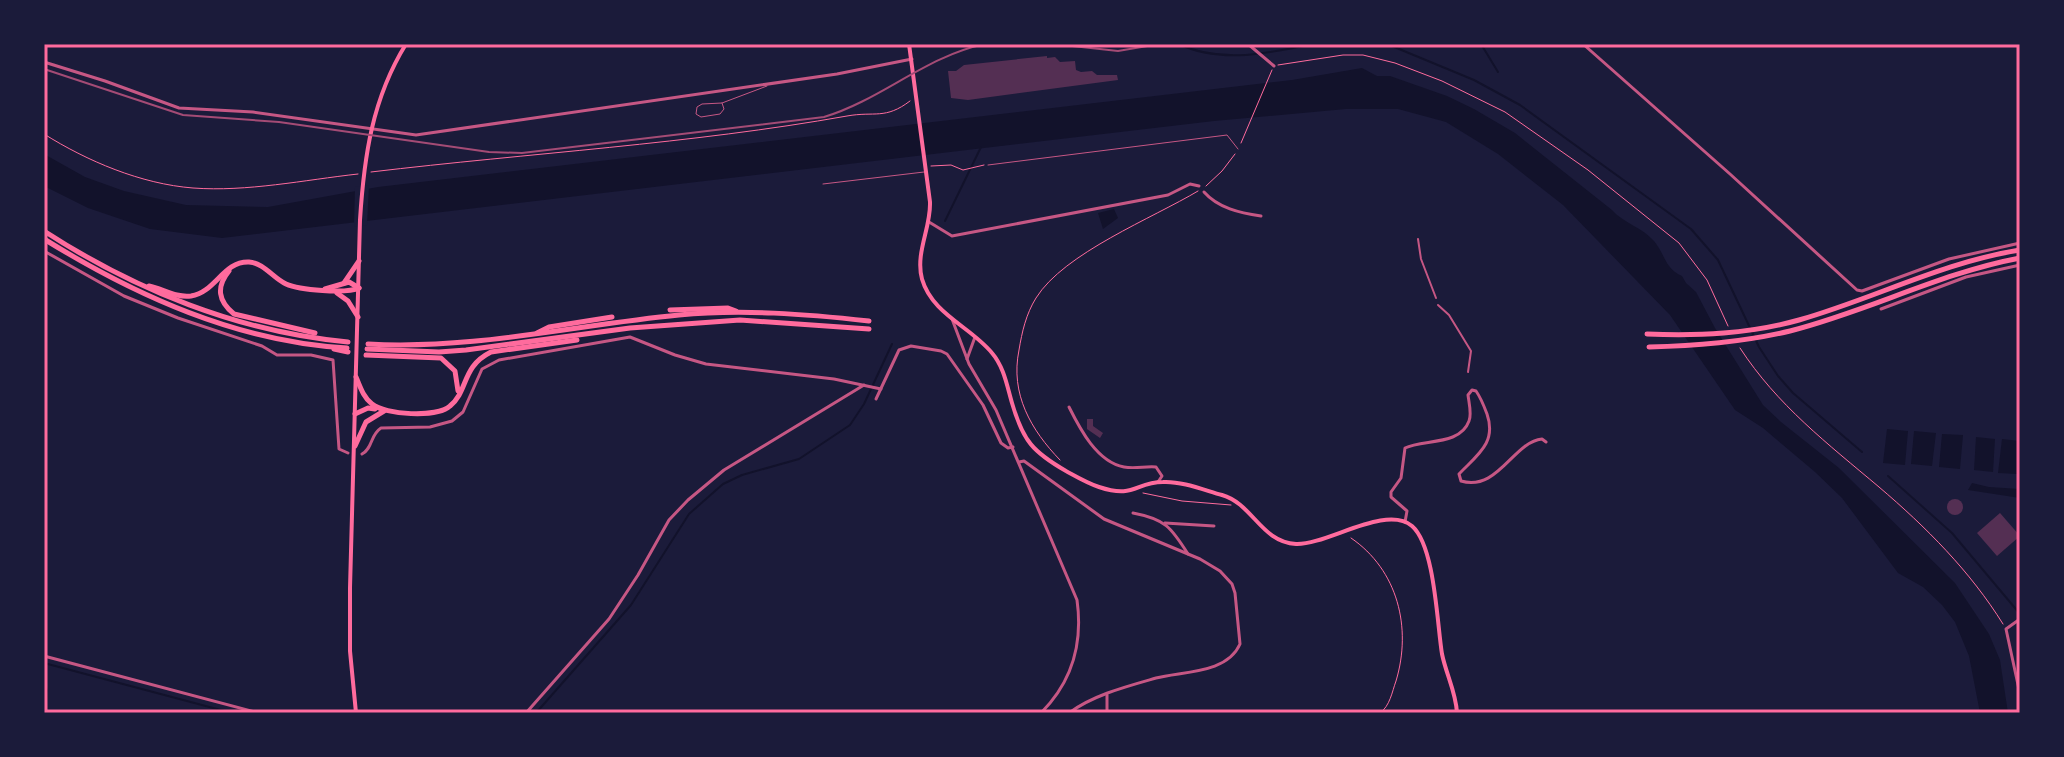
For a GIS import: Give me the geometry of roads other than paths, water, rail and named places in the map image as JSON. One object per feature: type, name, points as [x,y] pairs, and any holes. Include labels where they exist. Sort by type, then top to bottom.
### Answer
[{"type":"highway","points":[[44,231],[136,283],[222,316],[346,346]]},
{"type":"highway","points":[[44,239],[104,275],[159,302],[243,330],[325,347],[346,346]]},
{"type":"highway","points":[[1647,334],[1726,333],[1775,326],[1845,305],[1941,270],[2020,250]]},
{"type":"highway","points":[[1649,347],[1742,340],[1790,331],[1949,276],[2020,258]]},
{"type":"highway","points":[[343,283],[359,261]]},
{"type":"highway","points":[[136,283],[191,296],[208,289],[224,272],[249,262],[258,264],[285,283],[336,292],[359,288],[354,283],[343,283],[324,289]]},
{"type":"highway","points":[[236,265],[224,277],[220,294],[225,306],[234,314],[326,335],[346,346]]},
{"type":"highway","points":[[336,292],[348,301],[358,317]]},
{"type":"highway","points":[[670,310],[728,308],[741,312]]},
{"type":"highway","points":[[367,349],[451,344],[655,318],[741,312],[869,321]]},
{"type":"highway","points":[[533,335],[549,327],[612,317]]},
{"type":"highway","points":[[367,349],[466,350],[621,330],[740,320],[869,329]]},
{"type":"highway","points":[[355,414],[368,408],[434,414],[451,405],[470,369],[482,356],[491,352],[609,335],[621,330]]},
{"type":"highway","points":[[367,349],[441,358],[455,371],[458,395]]},
{"type":"highway","points":[[356,377],[367,400],[382,410]]},
{"type":"highway","points":[[355,446],[362,429],[382,410]]},
{"type":"highway","points":[[355,414],[364,418],[374,416]]},
{"type":"main road","points":[[356,713],[350,626],[364,165],[380,97],[406,44]]},
{"type":"main road","points":[[909,44],[930,202],[921,256],[922,278],[934,302],[993,354],[1003,372],[1024,436],[1042,458],[1090,484],[1108,490],[1130,492],[1158,482],[1179,484],[1233,499],[1270,535],[1288,543],[1308,543],[1385,519],[1405,522],[1421,540],[1437,594],[1442,651],[1457,713]]},
{"type":"street","points":[[1248,44],[1266,57],[1273,68]]},
{"type":"street","points":[[1583,44],[1857,290],[1862,291],[1949,259],[2020,243]]},
{"type":"street","points":[[44,62],[179,108],[253,112],[416,135],[849,72],[912,59]]},
{"type":"street","points":[[929,222],[952,236],[1168,195],[1190,184],[1199,186]]},
{"type":"street","points":[[1204,192],[1221,206],[1261,216]]},
{"type":"street","points":[[1418,239],[1421,259],[1436,298]]},
{"type":"street","points":[[44,251],[154,310],[262,346],[277,355],[311,355],[333,360],[339,449],[342,453],[348,453]]},
{"type":"street","points":[[1881,309],[1966,277],[2020,265]]},
{"type":"street","points":[[1438,305],[1449,315],[1471,351],[1468,372]]},
{"type":"street","points":[[951,317],[967,359],[990,396],[1069,577],[1079,616],[1079,633],[1071,667],[1058,693],[1041,713]]},
{"type":"street","points":[[962,343],[969,332]]},
{"type":"street","points":[[362,454],[370,448],[375,433],[381,428],[430,427],[452,421],[463,412],[478,375],[490,364],[509,357],[630,337],[650,347],[706,364],[878,388]]},
{"type":"street","points":[[967,359],[975,337]]},
{"type":"street","points":[[970,347],[983,344]]},
{"type":"street","points":[[876,399],[878,388],[903,347],[941,351],[952,360],[983,405],[1001,443],[1008,448],[1013,447]]},
{"type":"street","points":[[526,713],[609,619],[625,598],[669,520],[696,493],[724,470],[866,385]]},
{"type":"street","points":[[1405,522],[1407,511],[1391,497],[1401,478],[1405,448],[1446,439],[1465,428],[1470,418],[1468,395],[1472,390],[1481,398],[1491,429],[1484,449],[1459,474],[1461,481],[1468,483],[1486,479],[1529,443],[1542,439],[1546,442]]},
{"type":"street","points":[[1069,407],[1081,431],[1103,456],[1124,467],[1156,467],[1162,476],[1158,482]]},
{"type":"street","points":[[1019,462],[1024,461],[1104,519],[1218,569],[1232,584],[1239,630],[1238,649],[1225,660],[1201,671],[1158,678],[1107,695],[1069,713]]},
{"type":"street","points":[[1133,513],[1154,517],[1165,523],[1188,554]]},
{"type":"street","points":[[1165,523],[1214,526]]},
{"type":"street","points":[[2020,619],[2006,629],[2020,694]]},
{"type":"street","points":[[44,656],[259,713]]},
{"type":"street","points":[[1107,695],[1107,713]]},
{"type":"lane","points":[[722,103],[723,111],[720,114],[701,117],[696,114],[697,107],[702,104],[722,103],[773,83]]},
{"type":"lane","points":[[988,165],[1227,135],[1238,149]]},
{"type":"lane","points":[[823,184],[928,169]]},
{"type":"waterway","points":[[1179,44],[1211,54],[1228,55],[1263,53],[1313,44]]},
{"type":"waterway","points":[[1387,44],[1474,80],[1520,105],[1691,229],[1718,260],[1759,347],[1778,376],[1793,393],[1862,452]]},
{"type":"waterway","points":[[1481,44],[1498,72]]},
{"type":"waterway","points":[[945,221],[981,147]]},
{"type":"waterway","points":[[536,713],[631,605],[689,514],[723,484],[742,475],[799,459],[850,425],[864,404],[892,344]]},
{"type":"waterway","points":[[1888,476],[1952,533],[2020,614]]},
{"type":"waterway","points":[[44,663],[232,713]]},
{"type":"waterway","points":[[44,682],[47,690],[46,713]]},
{"type":"railway","points":[[44,69],[183,115],[279,122],[489,152],[522,153],[824,117],[865,100],[943,58],[985,44]]},
{"type":"railway","points":[[1054,44],[1118,51],[1159,44]]}]
